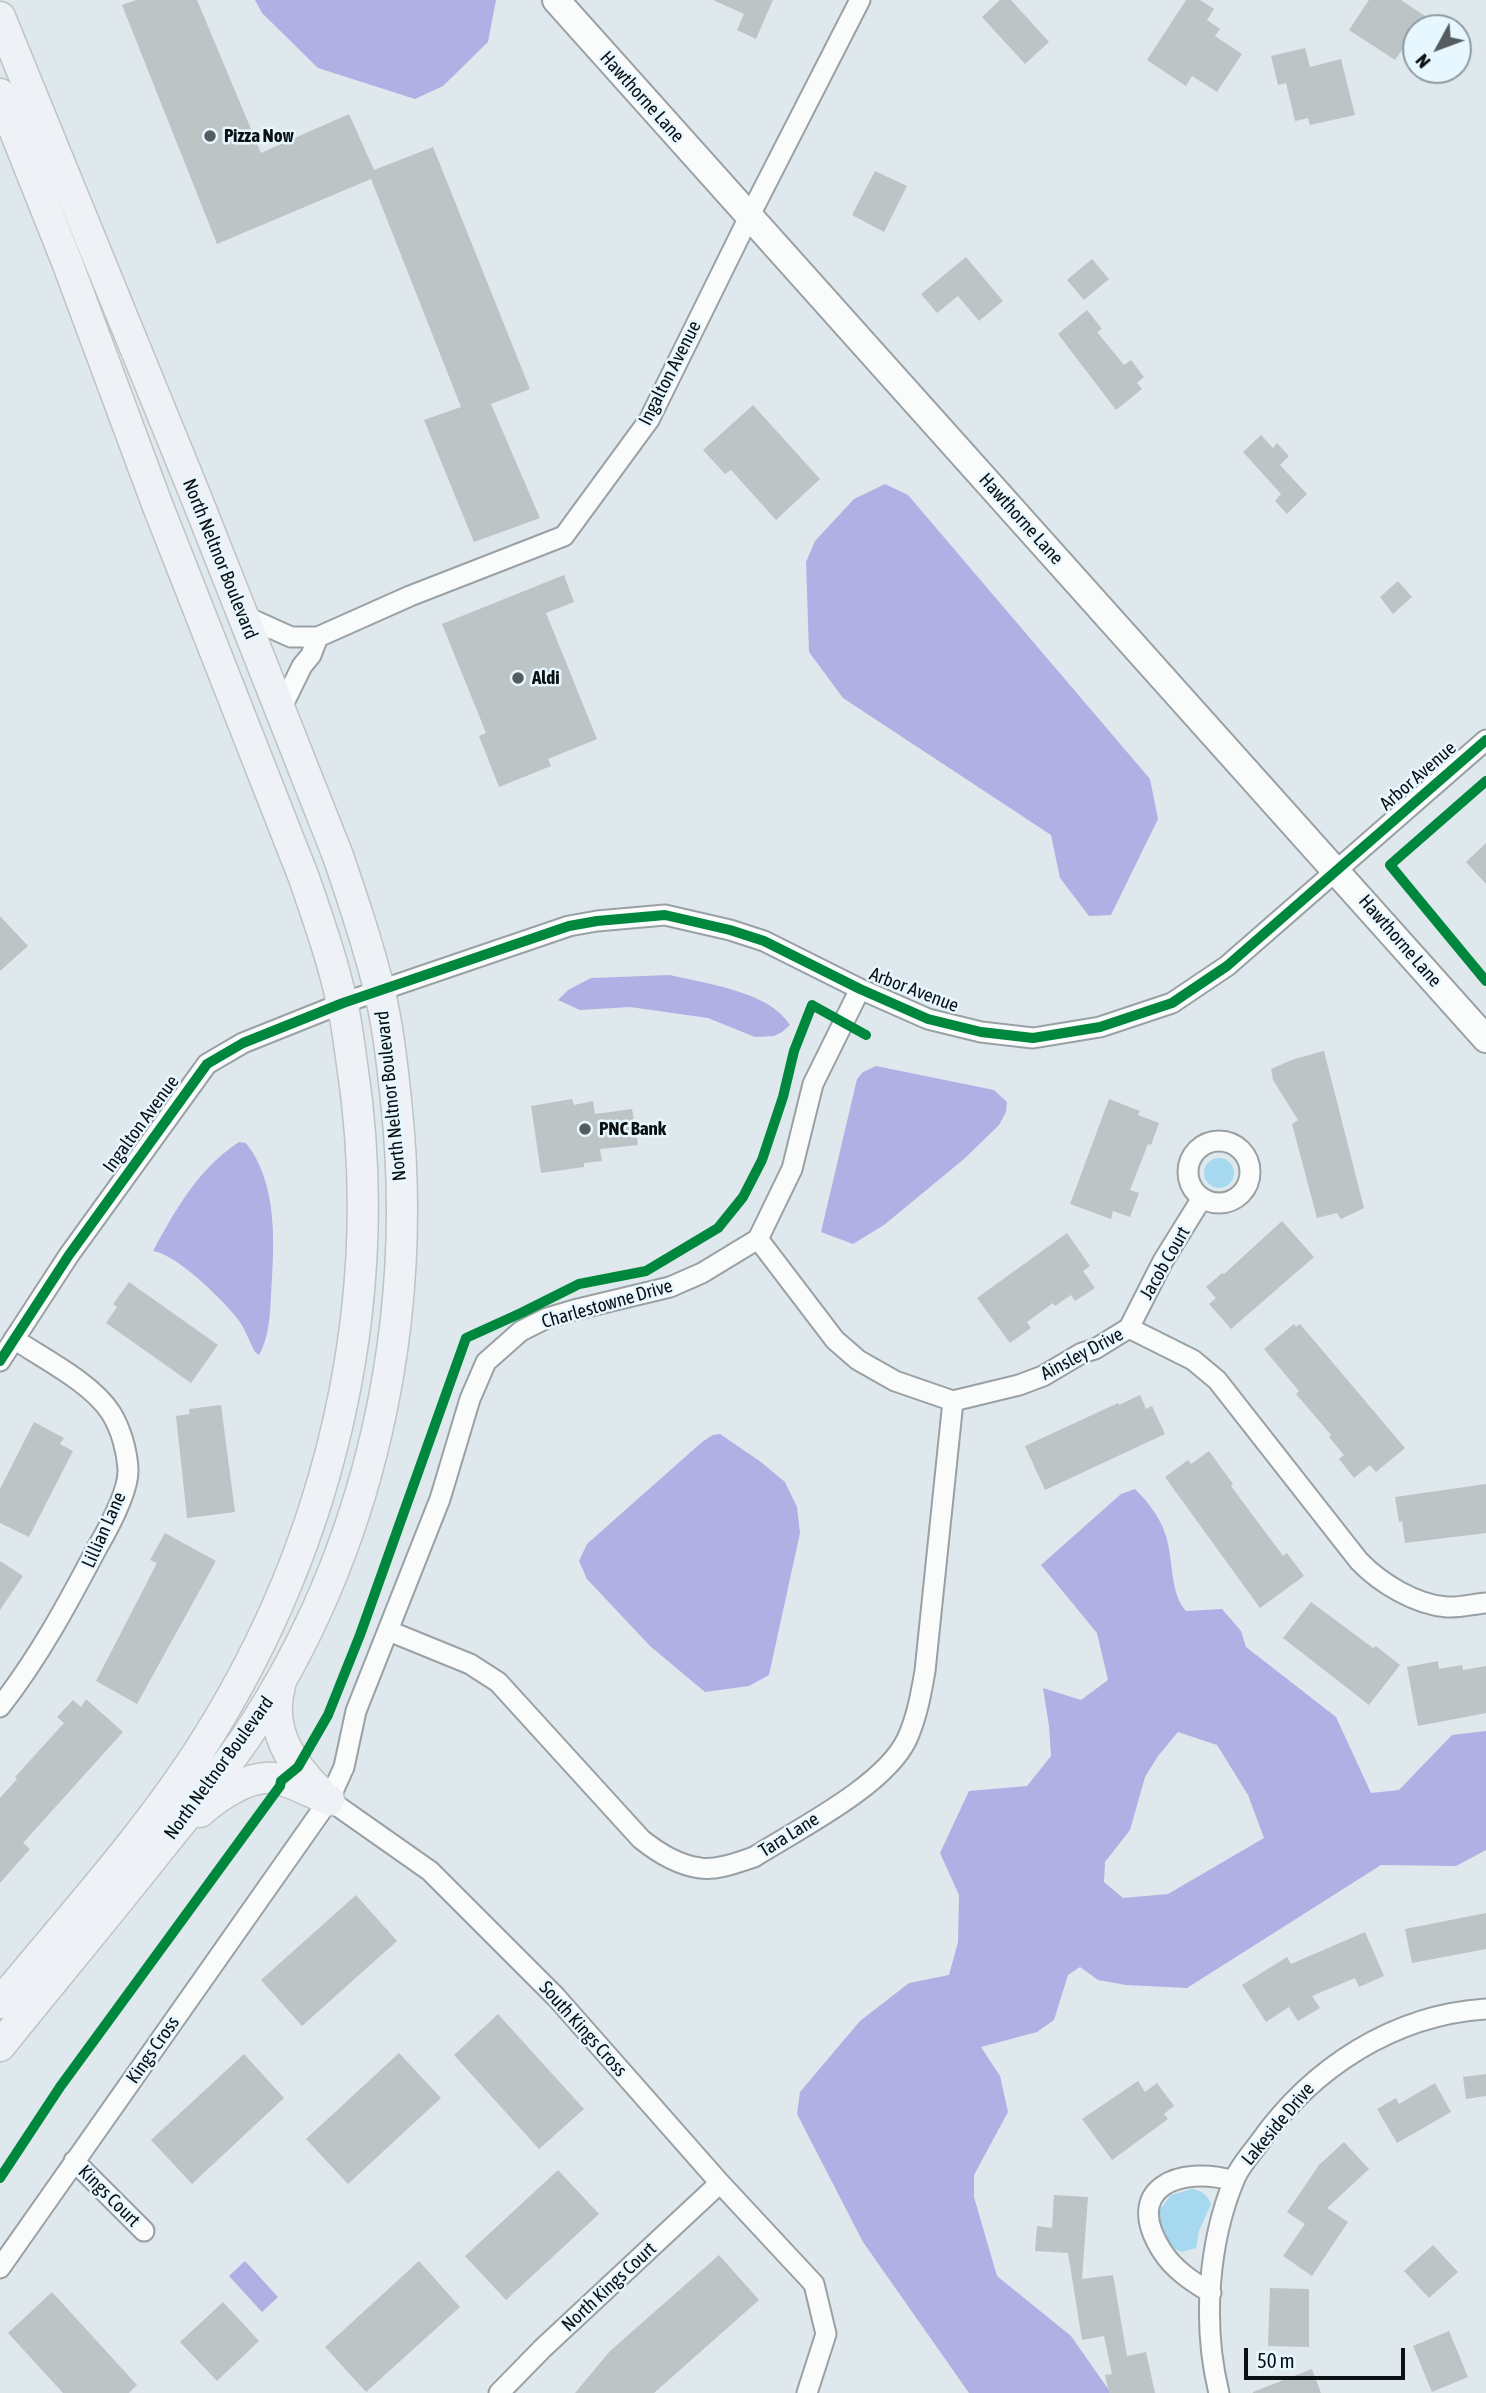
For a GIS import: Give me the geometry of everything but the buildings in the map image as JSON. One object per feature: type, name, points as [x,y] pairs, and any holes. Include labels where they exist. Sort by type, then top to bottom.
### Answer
[{"type":"main road","name":"North Neltnor Boulevard","points":[[0,17],[338,856],[379,990],[391,1055],[400,1145],[402,1218],[401,1268],[391,1364],[374,1447],[357,1508],[311,1622],[282,1679],[246,1737],[170,1836],[0,2046]]},
{"type":"main road","name":"North Neltnor Boulevard","points":[[0,94],[304,878],[343,1003],[360,1126],[363,1207],[360,1298],[349,1376],[316,1504],[296,1562],[264,1636],[206,1739],[139,1833],[0,2003]]},
{"type":"main road","points":[[282,1679],[277,1698],[278,1726],[282,1742],[301,1774],[329,1800]]},
{"type":"main road","points":[[170,1836],[208,1805],[231,1790],[252,1781],[273,1778],[329,1800]]},
{"type":"street","name":"Hawthorne Lane","points":[[556,0],[1486,1039]]},
{"type":"street","name":"Ingalton Avenue","points":[[318,637],[410,596],[564,536],[649,420],[860,0]]},
{"type":"street","points":[[242,615],[291,636],[318,637],[280,711]]},
{"type":"street","name":"Arbor Avenue","points":[[379,990],[569,926],[665,915],[730,930],[764,942],[928,1019],[981,1031],[1033,1038],[1100,1027],[1172,1003],[1227,966],[1486,740]]},
{"type":"street","points":[[860,989],[813,1084],[792,1169],[758,1239],[835,1340],[858,1360],[895,1381],[953,1401]]},
{"type":"street","name":"Ingalton Avenue","points":[[0,1361],[69,1255],[207,1064],[243,1043],[379,990]]},
{"type":"street","name":"Jacob Court","points":[[1129,1328],[1163,1261],[1202,1198]]},
{"type":"street","name":"Charlestowne Drive","points":[[329,1800],[344,1767],[356,1711],[440,1499],[470,1399],[486,1362],[521,1331],[547,1318],[670,1287],[702,1273],[758,1239]]},
{"type":"street","name":"Ainsley Drive","points":[[953,1401],[1019,1385],[1042,1376],[1129,1328],[1193,1360],[1217,1380],[1359,1561],[1381,1581],[1409,1596],[1446,1607],[1486,1603]]},
{"type":"street","name":"Lillian Lane","points":[[0,1707],[45,1644],[67,1607],[113,1518],[128,1471],[121,1436],[110,1411],[86,1387],[14,1339]]},
{"type":"street","name":"Tara Lane","points":[[389,1631],[470,1664],[498,1682],[641,1839],[655,1850],[701,1869],[754,1857],[865,1787],[887,1767],[907,1740],[917,1714],[925,1671],[953,1401]]},
{"type":"street","name":"Kings Cross","points":[[0,2267],[329,1800]]},
{"type":"street","name":"South Kings Cross","points":[[329,1800],[430,1871],[556,1997],[720,2183],[814,2284],[825,2334],[807,2393]]},
{"type":"street","name":"Lakeside Drive","points":[[1219,2393],[1209,2331],[1215,2238],[1234,2181],[1266,2133],[1293,2100],[1339,2061],[1366,2045],[1423,2021],[1486,2009]]},
{"type":"street","name":"Kings Court","points":[[75,2161],[144,2231]]},
{"type":"street","points":[[1211,2293],[1186,2277],[1163,2253],[1151,2230],[1147,2209],[1157,2191],[1173,2179],[1215,2175],[1234,2181]]},
{"type":"street","name":"North Kings Court","points":[[499,2393],[543,2348],[720,2183]]},
{"type":"shaded area","points":[[255,0],[496,0],[488,42],[443,86],[415,99],[318,68],[262,13]]},
{"type":"shaded area","points":[[885,484],[908,495],[1150,779],[1158,819],[1111,915],[1089,916],[1060,878],[1051,835],[843,698],[809,652],[806,562],[815,541],[854,499]]},
{"type":"shaded area","points":[[670,975],[752,997],[780,1013],[790,1025],[774,1036],[755,1037],[708,1018],[630,1007],[580,1010],[558,1000],[568,990],[591,978]]},
{"type":"shaded area","points":[[876,1066],[994,1090],[1007,1102],[1006,1112],[999,1125],[964,1159],[884,1225],[853,1244],[821,1232],[857,1079],[863,1072]]},
{"type":"shaded area","points":[[239,1142],[246,1143],[257,1160],[269,1197],[272,1217],[273,1257],[269,1319],[259,1355],[237,1318],[210,1289],[174,1260],[153,1251],[200,1177]]},
{"type":"shaded area","points":[[1219,1158],[1230,1162],[1234,1173],[1230,1184],[1219,1188],[1208,1184],[1204,1173],[1208,1162]]},
{"type":"shaded area","points":[[720,1434],[785,1482],[797,1507],[800,1533],[769,1675],[749,1686],[705,1692],[650,1646],[587,1579],[579,1561],[587,1544],[702,1442]]},
{"type":"shaded area","points":[[1135,1489],[1160,1521],[1168,1544],[1175,1588],[1186,1611],[1222,1609],[1241,1631],[1246,1647],[1336,1717],[1371,1793],[1399,1790],[1452,1735],[1486,1731],[1486,1850],[1456,1866],[1381,1865],[1187,1988],[1126,1985],[1098,1980],[1080,1967],[1068,1975],[1054,2020],[1037,2032],[981,2047],[1000,2076],[1008,2112],[974,2175],[974,2197],[997,2276],[1071,2336],[1111,2393],[969,2393],[863,2242],[797,2114],[800,2092],[860,2021],[909,1983],[949,1975],[958,1942],[959,1895],[940,1853],[969,1791],[1027,1786],[1051,1756],[1043,1688],[1081,1700],[1108,1680],[1097,1633],[1041,1565],[1121,1494]],"holes":[[[1178,1732],[1217,1745],[1248,1795],[1264,1838],[1168,1894],[1123,1898],[1104,1882],[1105,1862],[1130,1830],[1145,1777]]]},
{"type":"shaded area","points":[[1192,2189],[1204,2194],[1211,2204],[1199,2231],[1196,2248],[1182,2252],[1166,2241],[1158,2212],[1171,2195]]},
{"type":"shaded area","points":[[245,2261],[278,2297],[262,2312],[229,2276]]},
{"type":"cycle path","points":[[0,1361],[69,1255],[207,1064],[243,1043],[343,1003],[569,926],[665,915],[764,941],[860,989],[928,1019],[981,1032],[1033,1038],[1100,1027],[1172,1003],[1227,966],[1486,740]]},
{"type":"cycle path","points":[[1486,781],[1390,865],[1486,981]]},
{"type":"cycle path","points":[[0,2178],[60,2087],[280,1786],[281,1781],[298,1767],[328,1715],[360,1635],[466,1338],[579,1284],[646,1271],[718,1228],[743,1197],[762,1160],[783,1097],[794,1051],[812,1005],[866,1035]]},
{"type":"place","name":"Pizza Now","points":[[210,136]]},
{"type":"place","name":"Aldi","points":[[518,678]]},
{"type":"place","name":"PNC Bank","points":[[585,1129]]}]
